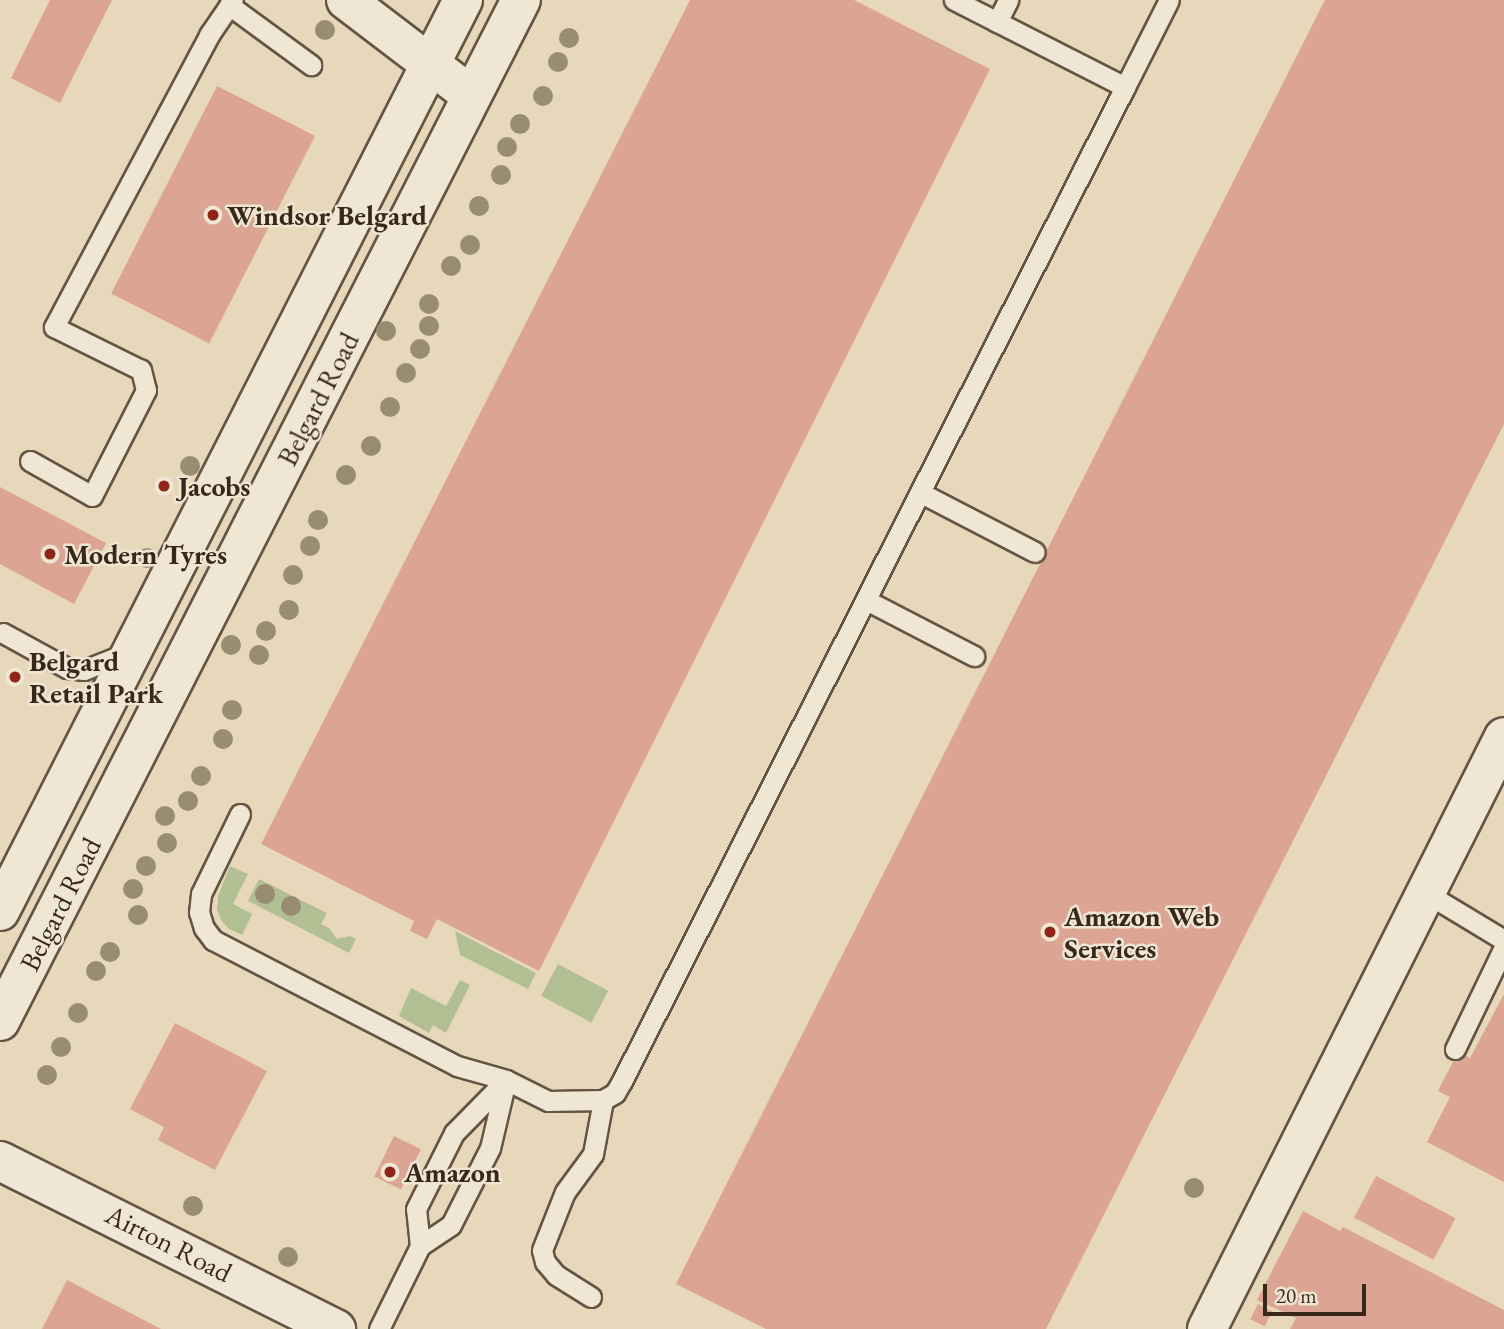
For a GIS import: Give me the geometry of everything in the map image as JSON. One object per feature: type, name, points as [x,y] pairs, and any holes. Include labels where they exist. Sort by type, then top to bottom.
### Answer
[{"type":"main road","points":[[346,0],[472,96]]},
{"type":"main road","name":"Belgard Road","points":[[0,911],[463,0]]},
{"type":"main road","name":"Belgard Road","points":[[0,1021],[521,0]]},
{"type":"main road","points":[[1206,1329],[1504,737]]},
{"type":"main road","name":"Airton Road","points":[[0,1161],[336,1329]]},
{"type":"lane","points":[[954,0],[1125,87]]},
{"type":"lane","points":[[997,22],[1008,0]]},
{"type":"lane","points":[[240,814],[201,894],[199,912],[213,940],[457,1066],[506,1080],[548,1101],[603,1100],[615,1093],[1169,0]]},
{"type":"lane","points":[[30,461],[92,496],[146,390],[141,370],[54,327],[203,47],[231,3],[311,65]]},
{"type":"lane","points":[[921,493],[1035,552]]},
{"type":"lane","points":[[866,600],[974,656]]},
{"type":"lane","points":[[1,635],[67,668],[84,670],[114,660],[134,649]]},
{"type":"lane","points":[[1426,893],[1504,940]]},
{"type":"lane","points":[[1455,1049],[1504,947]]},
{"type":"lane","points":[[420,1245],[416,1209],[454,1133],[506,1080]]},
{"type":"lane","points":[[379,1329],[420,1245],[451,1225],[490,1148],[506,1080]]},
{"type":"lane","points":[[591,1297],[556,1275],[545,1262],[542,1250],[565,1192],[593,1154],[603,1100]]},
{"type":"green space","points":[[230,866],[248,874],[233,904],[252,914],[242,935],[229,929],[221,920],[217,909],[218,896]]},
{"type":"green space","points":[[259,879],[327,913],[321,924],[329,928],[337,939],[350,936],[356,939],[349,953],[248,901]]},
{"type":"green space","points":[[455,931],[536,973],[528,989],[460,955]]},
{"type":"green space","points":[[558,964],[608,991],[591,1023],[541,996]]},
{"type":"green space","points":[[460,980],[470,985],[446,1033],[433,1025],[429,1033],[399,1016],[411,988],[446,1006]]},
{"type":"building","points":[[50,0],[112,0],[60,103],[11,78]]},
{"type":"building","points":[[690,0],[854,0],[990,69],[539,971],[437,919],[427,939],[410,931],[414,921],[261,844]]},
{"type":"building","name":"Amazon Web Services","points":[[1325,0],[1504,0],[1504,424],[1046,1329],[766,1329],[676,1284]]},
{"type":"building","name":"Windsor Belgard","points":[[217,86],[315,136],[209,344],[111,294]]},
{"type":"building","name":"Modern Tyres","points":[[0,487],[106,543],[74,604],[0,564]]},
{"type":"building","points":[[1504,994],[1504,1182],[1427,1142],[1450,1097],[1438,1091],[1458,1052],[1470,1058]]},
{"type":"building","points":[[175,1023],[267,1071],[215,1170],[158,1140],[164,1127],[130,1109]]},
{"type":"building","points":[[394,1136],[421,1149],[401,1190],[374,1176]]},
{"type":"building","points":[[1376,1176],[1455,1218],[1433,1260],[1354,1217]]},
{"type":"building","points":[[1303,1211],[1340,1231],[1343,1227],[1504,1310],[1504,1329],[1290,1329],[1296,1318],[1257,1300]]},
{"type":"building","points":[[67,1280],[161,1329],[42,1329]]},
{"type":"building","points":[[1258,1304],[1272,1311],[1265,1326],[1250,1319]]},
{"type":"place","name":"Windsor Belgard","points":[[213,215]]},
{"type":"place","name":"Jacobs","points":[[164,486]]},
{"type":"place","name":"Modern Tyres","points":[[50,554]]},
{"type":"place","name":"Belgard Retail Park","points":[[15,677]]},
{"type":"place","name":"Amazon Web Services","points":[[1050,932]]},
{"type":"place","name":"Amazon","points":[[390,1172]]}]
